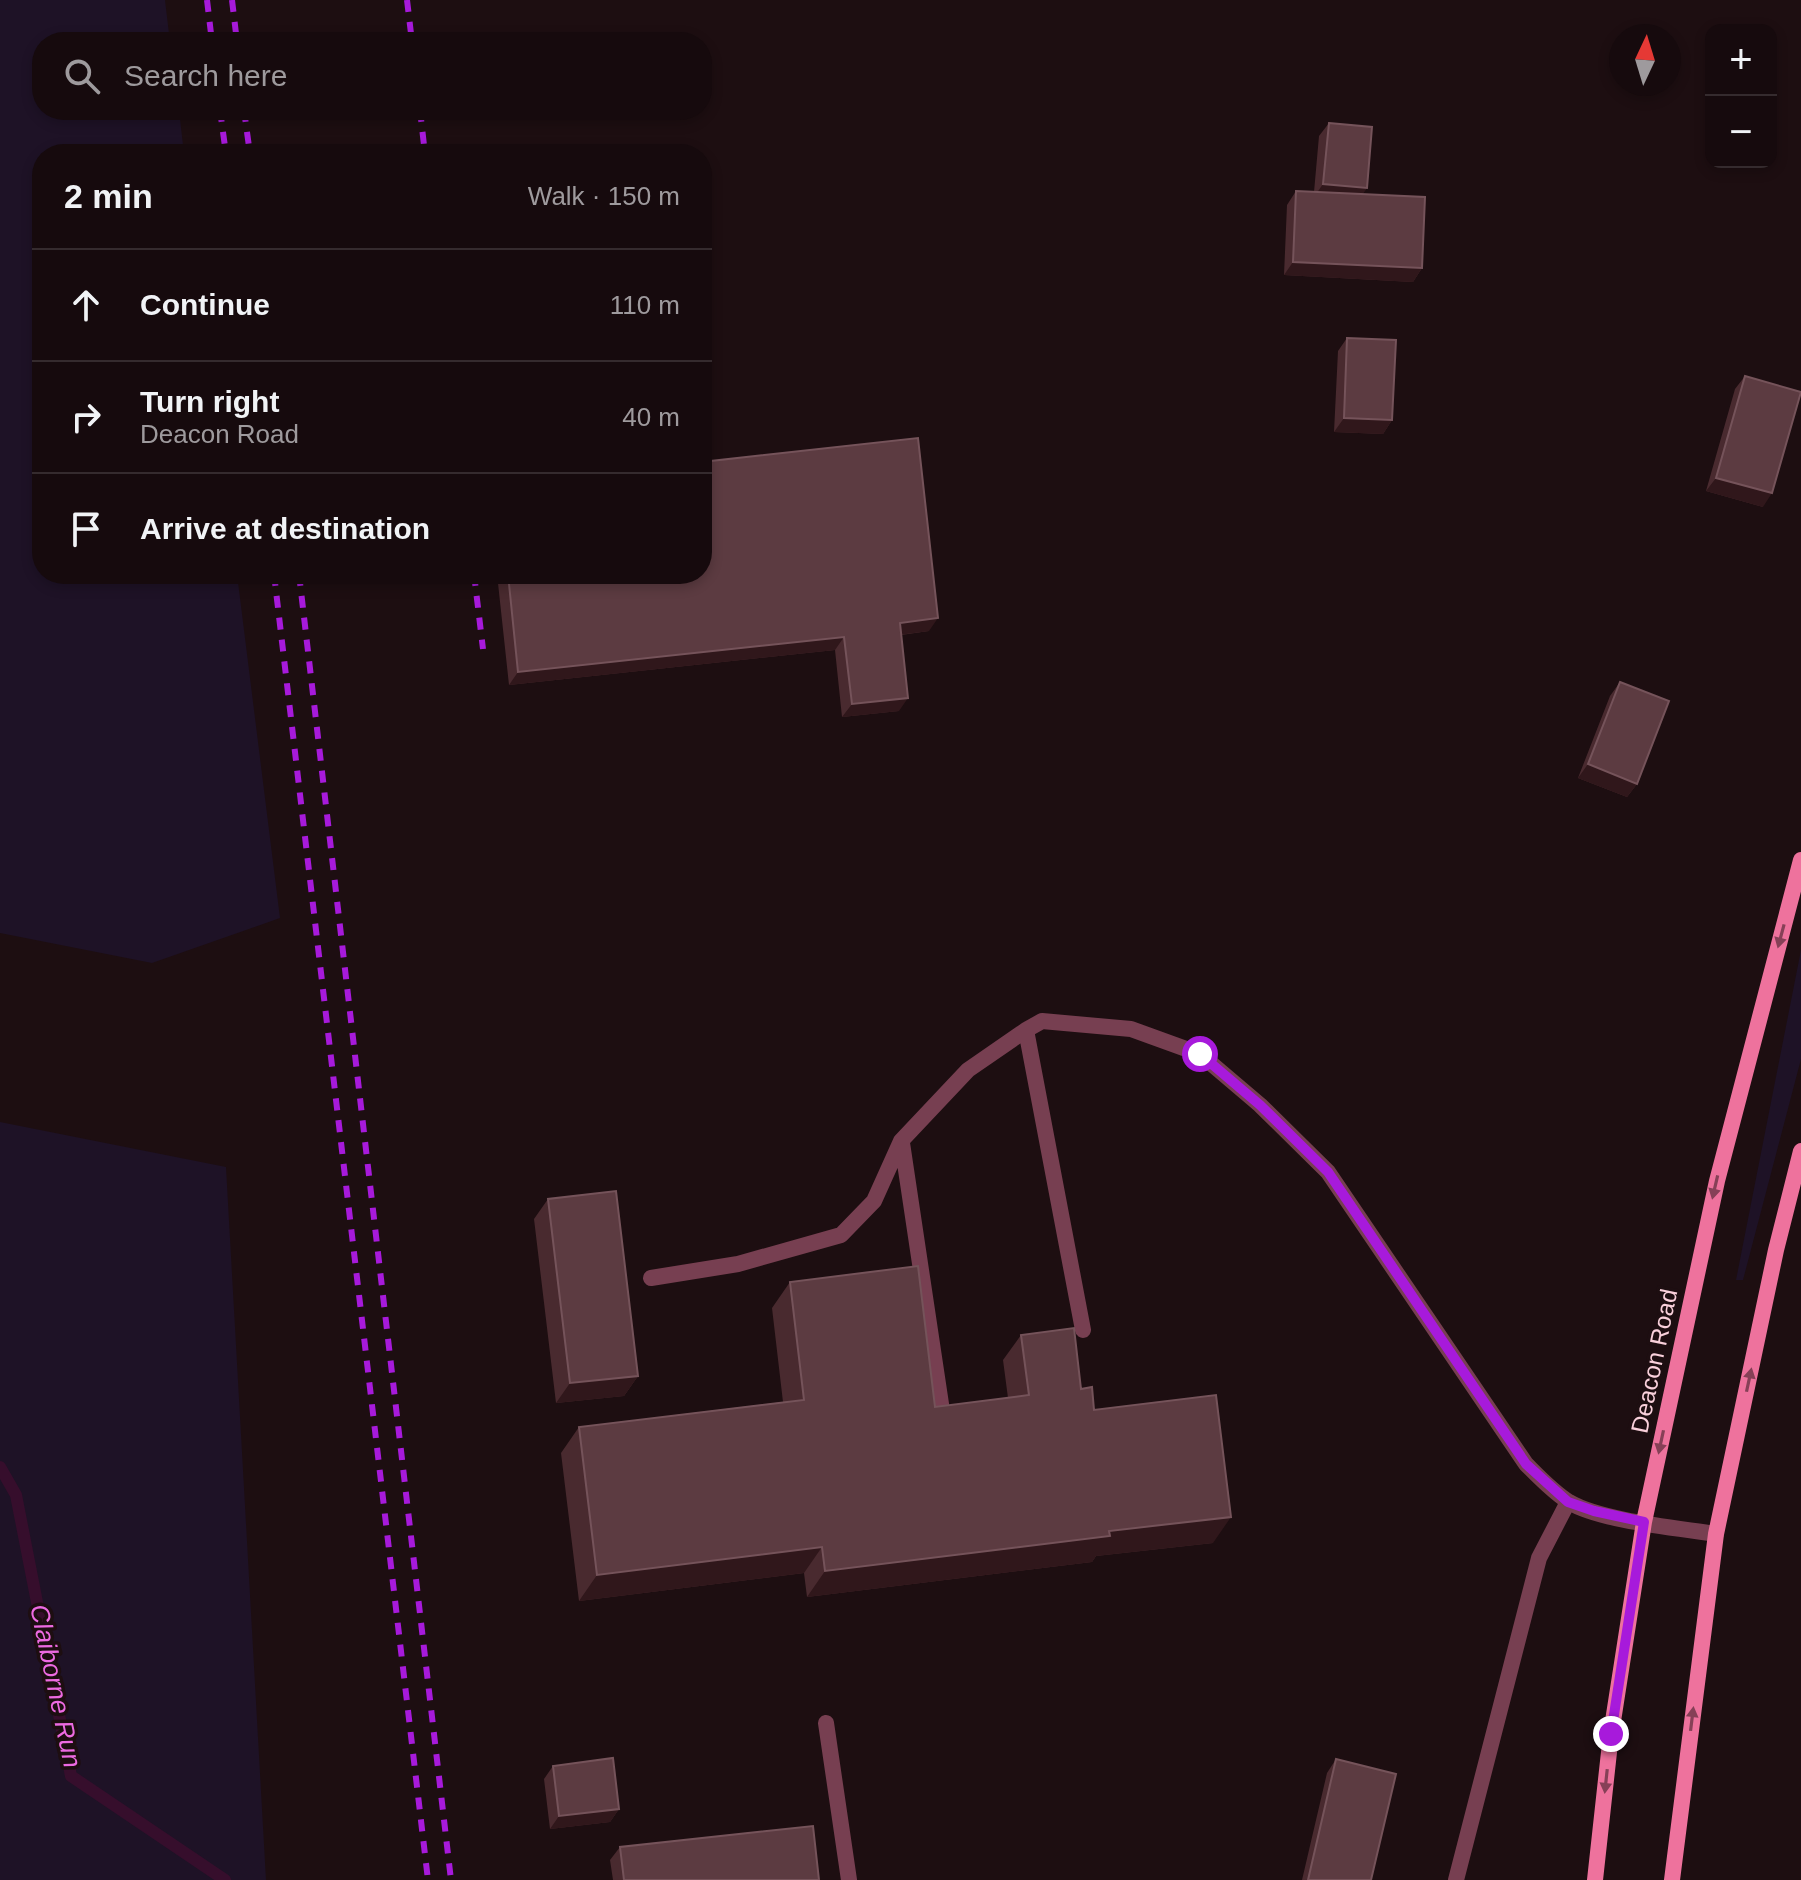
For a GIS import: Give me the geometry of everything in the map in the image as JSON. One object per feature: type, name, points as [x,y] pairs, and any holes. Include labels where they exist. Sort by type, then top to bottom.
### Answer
[{"type":"main road","name":"Deacon Road","points":[[1595,1880],[1611,1734],[1644,1522],[1717,1181],[1801,860]]},
{"type":"main road","points":[[1672,1880],[1716,1534],[1776,1250],[1801,1151]]},
{"type":"lane","points":[[651,1278],[738,1264],[841,1235],[874,1201],[901,1141],[968,1070],[1042,1021],[1131,1029],[1200,1054],[1260,1105],[1328,1172],[1526,1464],[1568,1502],[1644,1522],[1716,1534]]},
{"type":"lane","points":[[1026,1030],[1083,1330]]},
{"type":"lane","points":[[901,1141],[941,1404]]},
{"type":"lane","points":[[1456,1880],[1539,1558],[1568,1502]]},
{"type":"lane","points":[[826,1723],[849,1880]]},
{"type":"shaded area","points":[[0,0],[165,0],[169,32],[32,32],[32,120],[180,120],[183,144],[32,144],[32,584],[238,584],[280,918],[152,963],[0,933]]},
{"type":"shaded area","points":[[1801,950],[1801,1059],[1743,1280],[1736,1280]]},
{"type":"shaded area","points":[[0,1122],[226,1167],[266,1880],[0,1880]]},
{"type":"building","points":[[1329,123],[1372,127],[1367,188],[1323,184]]},
{"type":"building","points":[[1296,191],[1425,197],[1422,268],[1293,262]]},
{"type":"building","points":[[1347,338],[1396,340],[1392,420],[1344,418]]},
{"type":"building","points":[[1745,376],[1801,392],[1772,493],[1716,478]]},
{"type":"building","points":[[918,438],[938,618],[900,623],[908,698],[852,704],[844,637],[518,672],[509,584],[712,584],[712,461]]},
{"type":"building","points":[[1620,682],[1669,701],[1637,784],[1588,764]]},
{"type":"building","points":[[616,1191],[638,1376],[570,1383],[548,1199]]},
{"type":"building","points":[[918,1266],[935,1407],[1029,1395],[1021,1335],[1074,1328],[1081,1389],[1092,1387],[1094,1410],[1216,1395],[1231,1517],[1109,1531],[1110,1536],[825,1571],[822,1547],[597,1575],[579,1427],[804,1400],[790,1282]]},
{"type":"building","points":[[613,1758],[619,1809],[559,1816],[553,1766]]},
{"type":"building","points":[[1336,1759],[1396,1774],[1371,1880],[1308,1880]]},
{"type":"building","points":[[813,1826],[819,1880],[624,1880],[620,1847]]},
{"type":"waterway","name":"Claiborne Run","points":[[0,1467],[16,1495],[71,1776],[225,1880]]},
{"type":"railway","points":[[207,0],[211,32]]},
{"type":"railway","points":[[232,0],[236,32]]},
{"type":"railway","points":[[407,0],[411,32]]},
{"type":"railway","points":[[221,120],[225,144]]},
{"type":"railway","points":[[245,120],[249,144]]},
{"type":"railway","points":[[421,120],[424,144]]},
{"type":"railway","points":[[275,584],[428,1880]]},
{"type":"railway","points":[[300,584],[451,1880]]},
{"type":"railway","points":[[475,584],[483,649]]},
{"type":"route","points":[[1200,1054],[1260,1105],[1328,1172],[1526,1464],[1568,1502],[1585,1509],[1644,1522],[1611,1734]]}]
